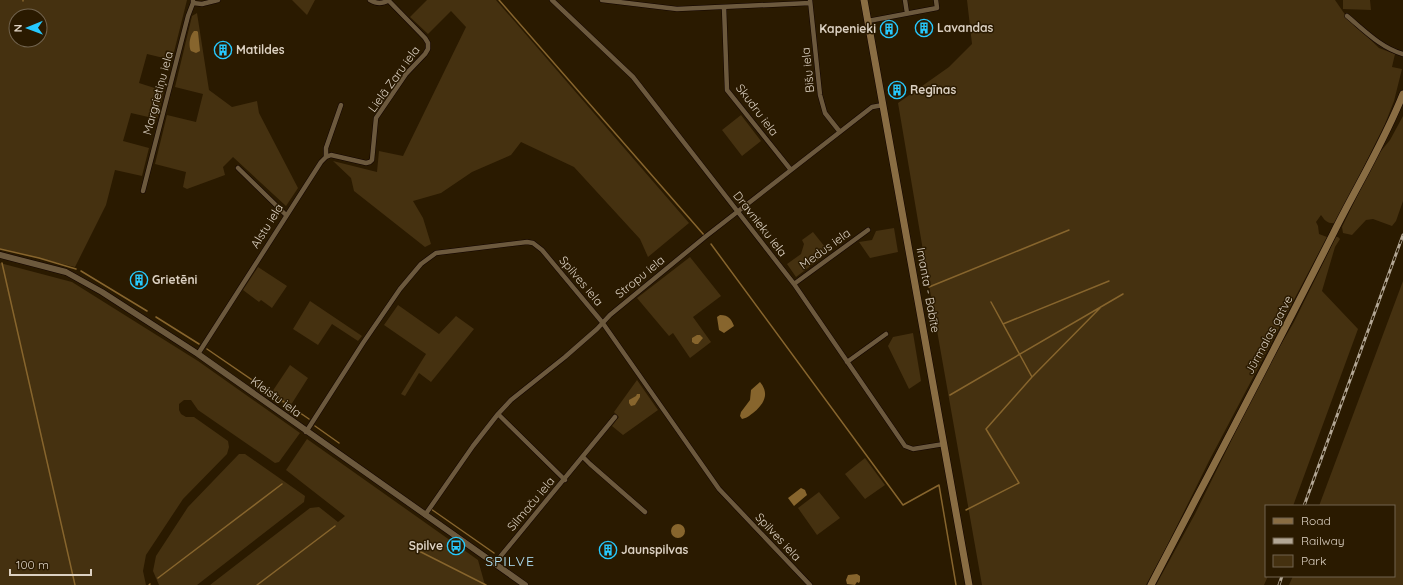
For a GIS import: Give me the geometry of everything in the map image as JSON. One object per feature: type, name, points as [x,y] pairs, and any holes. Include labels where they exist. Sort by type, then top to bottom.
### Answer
[{"type":"main road","name":"Imanta - Babīte","points":[[864,0],[969,585]]},
{"type":"main road","name":"Jūrmalas gatve","points":[[1151,585],[1386,134],[1403,94]]},
{"type":"street","points":[[193,2],[202,4],[218,0]]},
{"type":"street","name":"Lielā Zaru iela","points":[[326,157],[331,155],[366,163],[372,160],[376,118],[406,74],[428,49],[428,43],[425,38],[389,0],[382,4],[375,3],[370,0]]},
{"type":"street","name":"Dravnieku iela","points":[[552,0],[633,77],[794,284],[905,446],[913,449],[944,444]]},
{"type":"street","points":[[602,0],[677,9],[810,1]]},
{"type":"street","points":[[905,0],[907,13]]},
{"type":"street","points":[[868,20],[937,8],[936,0]]},
{"type":"street","name":"Bišu iela","points":[[810,1],[820,95],[825,113],[840,132]]},
{"type":"street","name":"Margrietiņu iela","points":[[143,191],[188,16],[193,2]]},
{"type":"street","name":"Skudru iela","points":[[724,7],[727,90],[791,170]]},
{"type":"street","points":[[1347,16],[1382,45],[1403,54]]},
{"type":"street","name":"Stropu iela","points":[[424,515],[469,451],[511,400],[565,357],[602,322],[705,237],[872,107],[883,104]]},
{"type":"street","name":"Alstu iela","points":[[198,354],[286,215],[321,162],[326,157],[326,148],[341,105]]},
{"type":"street","points":[[238,168],[286,215]]},
{"type":"street","name":"Medus iela","points":[[794,284],[868,230]]},
{"type":"street","name":"Spilves iela","points":[[306,432],[400,288],[421,264],[436,253],[527,242],[534,244],[542,250],[602,322],[719,488],[808,585]]},
{"type":"street","name":"Kleistu iela","points":[[0,255],[66,272],[148,320],[525,585]]},
{"type":"street","points":[[847,362],[886,334]]},
{"type":"street","points":[[498,414],[565,480]]},
{"type":"street","name":"Silmaču iela","points":[[495,564],[584,457],[615,417]]},
{"type":"street","points":[[584,457],[645,512]]},
{"type":"green space","points":[[0,0],[187,0],[172,60],[147,54],[139,83],[164,91],[157,119],[131,113],[123,141],[149,148],[142,176],[115,170],[106,205],[75,267],[0,249]]},
{"type":"green space","points":[[292,0],[315,0],[307,15]]},
{"type":"green space","points":[[427,0],[496,0],[689,223],[648,257],[640,239],[574,167],[521,142],[511,155],[472,172],[441,193],[413,201],[423,218],[431,244],[425,247],[354,191],[351,178],[333,161],[377,172],[379,151],[403,156],[466,27],[451,11],[428,34],[410,17]]},
{"type":"green space","points":[[967,0],[1335,0],[1346,16],[1379,48],[1395,54],[1392,67],[1402,69],[1394,101],[1385,124],[1336,223],[1327,222],[1321,215],[1316,222],[1319,234],[1327,237],[1209,461],[1146,585],[982,585],[898,103],[949,67],[972,44]]},
{"type":"green space","points":[[1343,0],[1370,0],[1371,10],[1343,9]]},
{"type":"green space","points":[[197,13],[209,90],[232,107],[257,101],[259,113],[298,188],[286,206],[233,157],[223,167],[225,175],[187,189],[183,187],[186,172],[155,164],[167,115],[196,122],[203,94],[175,87],[192,16]]},
{"type":"green space","points":[[741,115],[761,141],[742,156],[722,130]]},
{"type":"green space","points":[[1403,116],[1403,201],[1396,221],[1392,226],[1373,219],[1366,220],[1352,235],[1343,233],[1342,227],[1376,157],[1390,140]]},
{"type":"green space","points":[[894,228],[898,252],[870,258],[859,242],[872,240],[876,231]]},
{"type":"green space","points":[[813,232],[829,252],[796,277],[787,264],[801,254],[804,244],[802,240]]},
{"type":"green space","points":[[1336,237],[1338,237],[1340,239],[1335,247],[1322,291],[1358,329],[1293,505],[1265,505],[1265,577],[1268,577],[1264,585],[1156,585],[1195,514],[1266,370],[1294,322]]},
{"type":"green space","points":[[690,257],[721,296],[693,317],[711,342],[690,358],[673,333],[669,336],[637,298]]},
{"type":"green space","points":[[0,263],[72,282],[198,361],[300,433],[279,462],[275,463],[198,410],[191,400],[184,400],[179,404],[181,414],[186,417],[194,417],[228,441],[229,447],[227,454],[183,499],[146,555],[143,571],[146,585],[0,585]]},
{"type":"green space","points":[[258,267],[287,286],[272,308],[261,300],[259,302],[243,290]]},
{"type":"green space","points":[[1403,281],[1403,585],[1289,585],[1293,577],[1395,577],[1395,505],[1319,505]]},
{"type":"green space","points":[[310,301],[362,336],[358,341],[332,324],[318,345],[293,329]]},
{"type":"green space","points":[[398,305],[439,334],[456,316],[474,329],[431,382],[419,373],[405,396],[401,394],[426,354],[384,325]]},
{"type":"green space","points":[[913,333],[921,381],[909,389],[888,346],[893,337]]},
{"type":"green space","points":[[290,365],[308,378],[289,408],[270,395]]},
{"type":"green space","points":[[637,380],[658,410],[623,435],[612,426],[619,417],[614,412]]},
{"type":"green space","points":[[307,439],[478,560],[485,585],[210,585],[310,508],[319,507],[338,522],[345,516],[286,470]]},
{"type":"green space","points":[[239,454],[245,454],[305,496],[304,502],[197,585],[159,585],[153,571],[156,556],[188,507]]},
{"type":"green space","points":[[865,458],[885,485],[865,499],[845,474]]},
{"type":"green space","points":[[819,492],[840,518],[817,535],[798,508]]},
{"type":"shaded area","points":[[194,31],[198,32],[200,51],[196,53],[191,51],[190,46]]},
{"type":"shaded area","points":[[720,315],[729,318],[734,326],[724,333],[719,330],[717,317]]},
{"type":"shaded area","points":[[700,335],[703,338],[698,344],[695,344],[692,342],[692,338]]},
{"type":"shaded area","points":[[760,382],[765,391],[763,402],[753,413],[742,419],[740,416],[741,412],[750,400],[751,390]]},
{"type":"shaded area","points":[[637,394],[640,394],[640,397],[635,405],[631,406],[629,400]]},
{"type":"shaded area","points":[[801,488],[805,490],[807,495],[794,506],[788,498]]},
{"type":"shaded area","points":[[675,524],[681,524],[685,528],[685,534],[681,538],[675,538],[671,534],[671,528]]},
{"type":"shaded area","points":[[857,574],[860,576],[859,583],[857,582],[855,585],[847,584],[846,580],[848,575]]},
{"type":"waterway","points":[[499,0],[704,235]]},
{"type":"waterway","points":[[929,287],[1069,230]]},
{"type":"waterway","points":[[711,244],[903,505],[939,485],[956,585]]},
{"type":"waterway","points":[[0,249],[39,258],[76,269]]},
{"type":"waterway","points":[[2,263],[75,585]]},
{"type":"waterway","points":[[81,271],[147,311]]},
{"type":"waterway","points":[[1003,324],[1109,281]]},
{"type":"waterway","points":[[950,395],[1123,294]]},
{"type":"waterway","points":[[991,302],[1032,377]]},
{"type":"waterway","points":[[966,510],[1019,483],[986,429],[1032,377],[1100,308]]},
{"type":"waterway","points":[[156,317],[199,344]]},
{"type":"waterway","points":[[207,349],[309,419]]},
{"type":"waterway","points":[[315,426],[339,443]]},
{"type":"waterway","points":[[158,578],[282,484]]},
{"type":"waterway","points":[[431,509],[494,553]]},
{"type":"waterway","points":[[257,585],[335,526]]},
{"type":"waterway","points":[[413,548],[486,585]]},
{"type":"railway","points":[[1304,505],[1403,235]]},
{"type":"railway","points":[[1279,585],[1282,577]]},
{"type":"place","name":"Lavandas","points":[[924,28]]},
{"type":"place","name":"Kapenieki","points":[[889,29]]},
{"type":"place","name":"Matildes","points":[[223,50]]},
{"type":"place","name":"Regīnas","points":[[897,90]]},
{"type":"place","name":"Grietēni","points":[[139,280]]},
{"type":"place","name":"Spilve","points":[[456,546]]},
{"type":"place","name":"Jaunspilvas","points":[[608,550]]},
{"type":"district","name":"SPILVE","points":[[510,561]]}]
